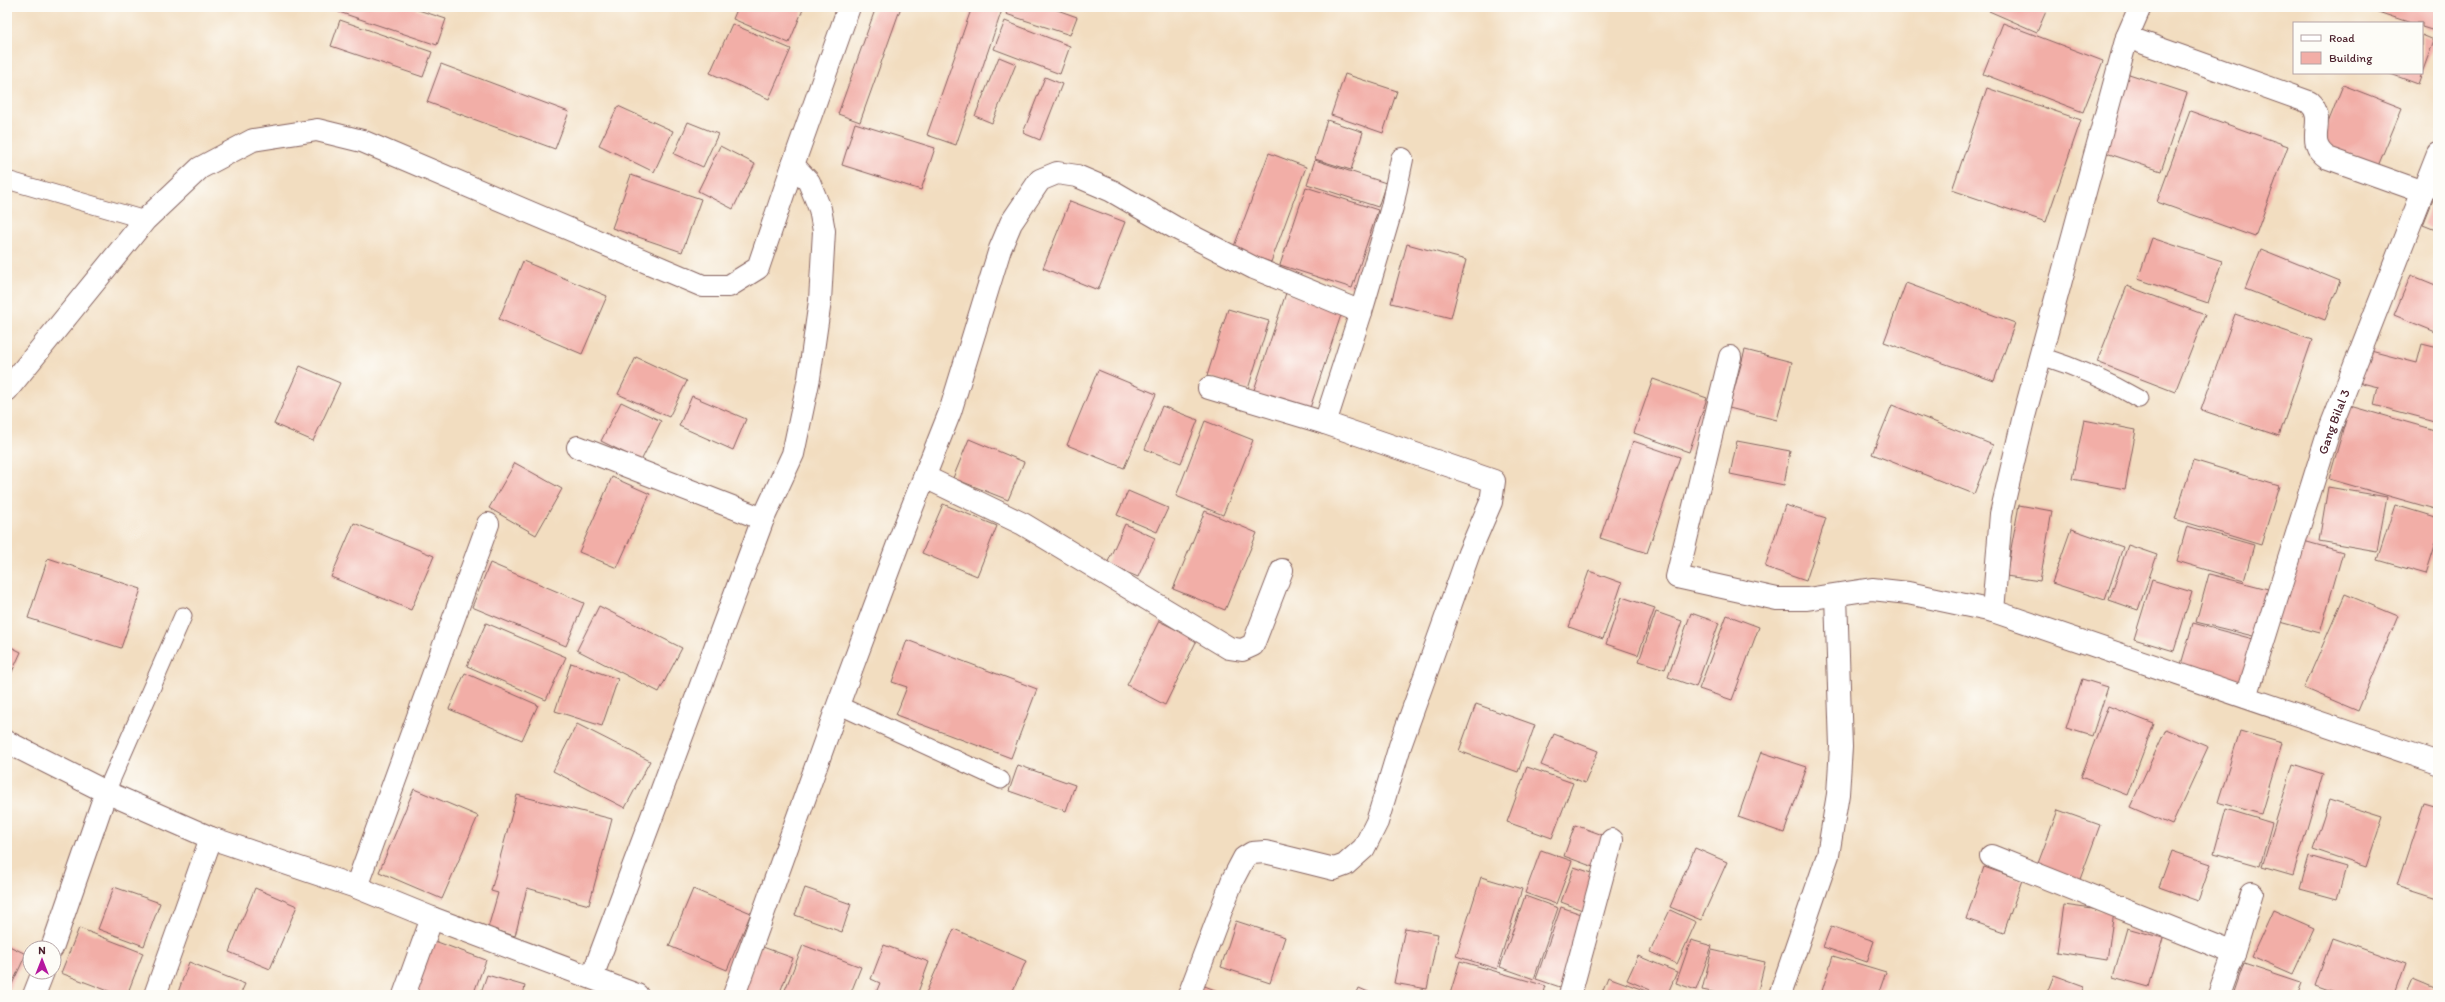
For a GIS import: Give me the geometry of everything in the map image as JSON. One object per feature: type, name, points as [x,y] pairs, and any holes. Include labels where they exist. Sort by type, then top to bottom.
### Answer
[{"type":"street","points":[[9,384],[146,220],[200,168],[253,140],[316,130],[362,141],[703,286],[729,286],[758,268],[849,7]]},
{"type":"street","points":[[1992,611],[2001,514],[2023,420],[2042,356],[2127,37],[2140,7]]},
{"type":"street","points":[[2127,37],[2309,102],[2316,108],[2318,115],[2315,140],[2318,152],[2328,158],[2423,192]]},
{"type":"street","name":"Gang Bilal 3","points":[[2246,696],[2328,434],[2438,153]]},
{"type":"street","points":[[1325,423],[1361,312],[1392,207],[1402,159]]},
{"type":"street","points":[[592,977],[763,519],[793,454],[809,378],[820,301],[824,231],[820,209],[809,182],[793,165]]},
{"type":"street","points":[[734,995],[838,705],[950,412],[1000,249],[1011,223],[1040,180],[1057,173],[1077,176],[1112,191],[1174,227],[1254,268],[1361,312]]},
{"type":"street","points":[[1730,357],[1677,577],[1777,599],[1842,595],[1872,589],[1908,593],[1992,611],[2246,696],[2438,763]]},
{"type":"street","points":[[1189,995],[1233,878],[1244,858],[1252,853],[1266,852],[1334,869],[1345,865],[1364,848],[1377,822],[1403,738],[1469,553],[1491,502],[1494,481],[1325,423],[1209,388]]},
{"type":"street","points":[[578,447],[763,519]]},
{"type":"street","points":[[925,477],[1023,524],[1229,648],[1242,650],[1253,645],[1282,570]]},
{"type":"street","points":[[356,886],[488,524]]},
{"type":"street","points":[[1780,995],[1828,855],[1838,794],[1841,747],[1842,595]]},
{"type":"street","points":[[7,742],[106,792],[211,838],[356,886],[432,918],[637,995]]},
{"type":"street","points":[[55,940],[106,792]]},
{"type":"street","points":[[155,995],[211,838]]},
{"type":"street","points":[[1570,995],[1612,840]]},
{"type":"street","points":[[1991,856],[2234,953]]},
{"type":"street","points":[[2219,995],[2234,953],[2252,893]]},
{"type":"street","points":[[404,995],[432,918]]},
{"type":"street","points":[[34,995],[40,980]]},
{"type":"lane","points":[[7,180],[146,220]]},
{"type":"lane","points":[[2042,356],[2071,365],[2109,381],[2139,399]]},
{"type":"lane","points":[[106,792],[183,616]]},
{"type":"lane","points":[[838,705],[1001,780]]},
{"type":"building","points":[[337,7],[409,7],[446,19],[437,45],[336,11]]},
{"type":"building","points":[[738,7],[804,7],[789,43],[733,19]]},
{"type":"building","points":[[876,7],[901,7],[860,122],[838,114]]},
{"type":"building","points":[[972,7],[1003,7],[956,145],[927,135]]},
{"type":"building","points":[[1009,7],[1049,7],[1077,17],[1070,35],[1006,14]]},
{"type":"building","points":[[1990,7],[2048,7],[2037,32],[1989,11]]},
{"type":"building","points":[[2370,7],[2438,7],[2438,32],[2423,27],[2423,22],[2408,22],[2369,9]]},
{"type":"building","points":[[340,20],[432,52],[423,77],[331,46]]},
{"type":"building","points":[[1005,21],[1070,46],[1060,74],[994,49]]},
{"type":"building","points":[[2003,23],[2103,61],[2083,112],[1983,74]]},
{"type":"building","points":[[732,24],[791,49],[769,99],[710,73]]},
{"type":"building","points":[[2423,35],[2434,40],[2423,70]]},
{"type":"building","points":[[999,57],[1016,64],[992,123],[975,116]]},
{"type":"building","points":[[441,64],[569,112],[555,149],[427,102]]},
{"type":"building","points":[[2126,73],[2187,93],[2161,171],[2100,151]]},
{"type":"building","points":[[1345,74],[1397,91],[1383,133],[1331,115]]},
{"type":"building","points":[[2391,74],[2422,74],[2418,84]]},
{"type":"building","points":[[1045,77],[1062,84],[1040,140],[1023,133]]},
{"type":"building","points":[[2343,85],[2402,108],[2378,166],[2320,143]]},
{"type":"building","points":[[1987,88],[2081,120],[2046,222],[1952,190]]},
{"type":"building","points":[[618,106],[673,131],[654,172],[599,145]]},
{"type":"building","points":[[2190,111],[2288,146],[2255,237],[2157,202]]},
{"type":"building","points":[[1327,120],[1363,132],[1351,170],[1315,159]]},
{"type":"building","points":[[688,122],[718,134],[703,167],[674,154]]},
{"type":"building","points":[[855,123],[935,148],[921,190],[842,165]]},
{"type":"building","points":[[720,146],[755,164],[733,209],[698,191]]},
{"type":"building","points":[[1269,153],[1306,167],[1271,262],[1233,249]]},
{"type":"building","points":[[1315,160],[1386,183],[1378,207],[1307,184]]},
{"type":"building","points":[[631,175],[701,199],[682,252],[612,228]]},
{"type":"building","points":[[1306,187],[1378,210],[1352,288],[1280,265]]},
{"type":"building","points":[[2438,187],[2438,231],[2423,225]]},
{"type":"building","points":[[1070,201],[1125,222],[1098,290],[1043,268]]},
{"type":"building","points":[[2152,238],[2222,261],[2208,303],[2138,279]]},
{"type":"building","points":[[1407,244],[1466,260],[1451,318],[1391,303]]},
{"type":"building","points":[[2261,249],[2340,281],[2325,320],[2245,289]]},
{"type":"building","points":[[523,261],[607,296],[582,354],[499,319]]},
{"type":"building","points":[[2411,275],[2438,286],[2438,333],[2394,315]]},
{"type":"building","points":[[1906,283],[2015,323],[1994,381],[1884,342]]},
{"type":"building","points":[[2127,286],[2205,315],[2175,392],[2097,362]]},
{"type":"building","points":[[1286,293],[1342,312],[1308,414],[1252,396]]},
{"type":"building","points":[[1228,309],[1269,321],[1248,389],[1207,376]]},
{"type":"building","points":[[2235,314],[2312,340],[2279,436],[2201,410]]},
{"type":"building","points":[[2422,344],[2438,348],[2438,422],[2374,405],[2378,387],[2354,381],[2363,349],[2417,363]]},
{"type":"building","points":[[1745,350],[1792,362],[1777,420],[1729,408]]},
{"type":"building","points":[[636,357],[687,381],[669,417],[618,394]]},
{"type":"building","points":[[300,366],[340,383],[313,441],[274,424]]},
{"type":"building","points":[[1098,370],[1156,394],[1124,468],[1067,445]]},
{"type":"building","points":[[1653,379],[1707,398],[1689,452],[1634,433]]},
{"type":"building","points":[[692,396],[746,419],[733,450],[679,426]]},
{"type":"building","points":[[621,402],[661,421],[641,461],[601,441]]},
{"type":"building","points":[[1892,405],[1993,445],[1974,494],[1872,454]]},
{"type":"building","points":[[1162,406],[1198,420],[1181,463],[1145,449]]},
{"type":"building","points":[[2350,406],[2438,431],[2438,510],[2329,479]]},
{"type":"building","points":[[2084,420],[2136,430],[2125,489],[2072,479]]},
{"type":"building","points":[[1205,421],[1253,440],[1223,515],[1176,496]]},
{"type":"building","points":[[969,439],[1024,462],[1008,500],[953,478]]},
{"type":"building","points":[[1633,441],[1680,457],[1647,553],[1600,538]]},
{"type":"building","points":[[1737,441],[1790,451],[1784,485],[1730,474]]},
{"type":"building","points":[[2193,460],[2279,486],[2261,545],[2175,519]]},
{"type":"building","points":[[515,463],[562,489],[536,535],[489,508]]},
{"type":"building","points":[[612,477],[650,494],[617,568],[579,552]]},
{"type":"building","points":[[2328,487],[2387,497],[2377,551],[2319,541]]},
{"type":"building","points":[[1128,491],[1168,508],[1157,532],[1117,515]]},
{"type":"building","points":[[943,504],[997,526],[977,576],[922,553]]},
{"type":"building","points":[[1785,505],[1826,518],[1806,581],[1765,567]]},
{"type":"building","points":[[2019,505],[2052,511],[2040,581],[2006,576]]},
{"type":"building","points":[[2395,505],[2438,518],[2438,536],[2426,574],[2377,560]]},
{"type":"building","points":[[1205,511],[1257,533],[1225,610],[1173,589]]},
{"type":"building","points":[[354,523],[434,556],[411,610],[331,577]]},
{"type":"building","points":[[1125,524],[1155,538],[1138,577],[1107,564]]},
{"type":"building","points":[[2187,526],[2254,545],[2244,581],[2177,561]]},
{"type":"building","points":[[2071,529],[2123,547],[2105,600],[2052,583]]},
{"type":"building","points":[[2300,540],[2343,552],[2320,633],[2276,621]]},
{"type":"building","points":[[2128,545],[2157,555],[2138,610],[2109,600]]},
{"type":"building","points":[[48,558],[141,589],[121,648],[28,618]]},
{"type":"building","points":[[490,563],[584,603],[566,646],[472,607]]},
{"type":"building","points":[[1589,571],[1622,583],[1603,639],[1569,627]]},
{"type":"building","points":[[2209,574],[2268,589],[2257,637],[2196,622]]},
{"type":"building","points":[[2152,580],[2192,592],[2174,651],[2134,639]]},
{"type":"building","points":[[2345,594],[2398,616],[2358,711],[2304,688]]},
{"type":"building","points":[[1622,597],[1655,608],[1638,655],[1606,644]]},
{"type":"building","points":[[599,606],[682,648],[659,692],[577,650]]},
{"type":"building","points":[[1656,612],[1682,621],[1665,669],[1639,661]]},
{"type":"building","points":[[1691,613],[1719,623],[1696,687],[1668,677]]},
{"type":"building","points":[[1727,615],[1759,627],[1732,700],[1699,689]]},
{"type":"building","points":[[1159,621],[1197,640],[1165,705],[1127,685]]},
{"type":"building","points":[[486,623],[566,657],[546,700],[467,666]]},
{"type":"building","points":[[2193,623],[2257,640],[2245,685],[2180,668]]},
{"type":"building","points":[[907,640],[1037,689],[1011,758],[896,715],[907,687],[892,682]]},
{"type":"building","points":[[7,645],[21,652],[7,683]]},
{"type":"building","points":[[571,663],[618,679],[602,726],[555,711]]},
{"type":"building","points":[[465,673],[538,705],[522,740],[449,709]]},
{"type":"building","points":[[2082,679],[2108,687],[2092,736],[2066,728]]},
{"type":"building","points":[[1476,704],[1535,725],[1518,772],[1459,751]]},
{"type":"building","points":[[2108,706],[2154,724],[2127,795],[2081,777]]},
{"type":"building","points":[[577,724],[650,761],[625,808],[553,771]]},
{"type":"building","points":[[2166,729],[2208,747],[2172,825],[2130,807]]},
{"type":"building","points":[[2240,731],[2282,743],[2261,814],[2218,802]]},
{"type":"building","points":[[1554,734],[1598,751],[1585,783],[1541,765]]},
{"type":"building","points":[[1761,752],[1807,767],[1784,833],[1738,817]]},
{"type":"building","points":[[2293,764],[2323,774],[2293,876],[2262,867]]},
{"type":"building","points":[[1018,765],[1075,785],[1066,811],[1009,791]]},
{"type":"building","points":[[1527,767],[1573,783],[1552,838],[1507,822]]},
{"type":"building","points":[[414,789],[478,816],[442,899],[379,872]]},
{"type":"building","points":[[517,795],[612,819],[589,905],[527,888],[515,936],[488,928],[498,893],[491,891]]},
{"type":"building","points":[[2329,800],[2383,817],[2366,867],[2313,849]]},
{"type":"building","points":[[2424,803],[2438,807],[2438,898],[2397,885]]},
{"type":"building","points":[[2226,809],[2272,823],[2260,866],[2214,853]]},
{"type":"building","points":[[2058,810],[2100,825],[2079,882],[2037,866]]},
{"type":"building","points":[[1575,825],[1611,838],[1599,869],[1564,856]]},
{"type":"building","points":[[1695,848],[1727,862],[1701,920],[1670,907]]},
{"type":"building","points":[[1541,850],[1572,861],[1556,904],[1525,893]]},
{"type":"building","points":[[2172,851],[2211,864],[2198,901],[2159,887]]},
{"type":"building","points":[[2309,856],[2346,867],[2337,899],[2300,889]]},
{"type":"building","points":[[1574,867],[1598,875],[1585,911],[1561,902]]},
{"type":"building","points":[[1984,867],[2022,880],[2004,932],[1966,919]]},
{"type":"building","points":[[1481,877],[1522,889],[1497,969],[1456,956]]},
{"type":"building","points":[[114,887],[160,903],[144,946],[98,929]]},
{"type":"building","points":[[255,888],[297,906],[270,969],[229,952]]},
{"type":"building","points":[[805,888],[851,904],[842,932],[795,915]]},
{"type":"building","points":[[693,889],[751,913],[727,970],[669,946]]},
{"type":"building","points":[[1525,896],[1558,908],[1534,979],[1500,967]]},
{"type":"building","points":[[2064,905],[2114,912],[2107,960],[2057,952]]},
{"type":"building","points":[[1561,907],[1587,916],[1563,988],[1536,979]]},
{"type":"building","points":[[1670,910],[1696,922],[1677,964],[1650,952]]},
{"type":"building","points":[[2273,910],[2314,928],[2293,974],[2252,956]]},
{"type":"building","points":[[1236,921],[1285,937],[1270,983],[1221,967]]},
{"type":"building","points":[[1831,926],[1874,941],[1867,962],[1823,947]]},
{"type":"building","points":[[79,928],[143,953],[127,995],[119,995],[62,973]]},
{"type":"building","points":[[1405,928],[1438,934],[1427,989],[1394,983]]},
{"type":"building","points":[[2127,928],[2163,938],[2149,987],[2113,977]]},
{"type":"building","points":[[954,929],[1026,961],[1011,995],[925,995]]},
{"type":"building","points":[[2332,938],[2406,964],[2395,995],[2340,995],[2315,986]]},
{"type":"building","points":[[432,940],[486,960],[473,995],[412,995]]},
{"type":"building","points":[[1691,940],[1712,946],[1696,990],[1676,983]]},
{"type":"building","points":[[7,945],[22,952],[22,963],[7,995]]},
{"type":"building","points":[[803,945],[861,967],[850,995],[783,995]]},
{"type":"building","points":[[884,945],[929,962],[917,995],[875,995],[880,983],[871,979]]},
{"type":"building","points":[[760,946],[793,958],[779,995],[742,995]]},
{"type":"building","points":[[1712,950],[1765,962],[1757,995],[1727,995],[1702,990]]},
{"type":"building","points":[[1638,956],[1677,972],[1667,995],[1662,995],[1627,980]]},
{"type":"building","points":[[1833,956],[1886,972],[1878,995],[1833,995],[1822,991]]},
{"type":"building","points":[[1460,961],[1546,986],[1543,995],[1450,994]]},
{"type":"building","points":[[189,962],[245,984],[240,995],[177,995]]},
{"type":"building","points":[[2244,963],[2301,982],[2296,995],[2233,995]]},
{"type":"building","points":[[487,975],[525,986],[523,995],[480,995]]},
{"type":"building","points":[[2054,975],[2084,986],[2080,995],[2046,995]]},
{"type":"building","points":[[1608,977],[1657,995],[1601,995]]},
{"type":"building","points":[[2414,979],[2438,989],[2438,995],[2407,995]]},
{"type":"building","points":[[1202,985],[1228,995],[1199,995]]},
{"type":"building","points":[[1359,988],[1375,995],[1356,995]]}]
